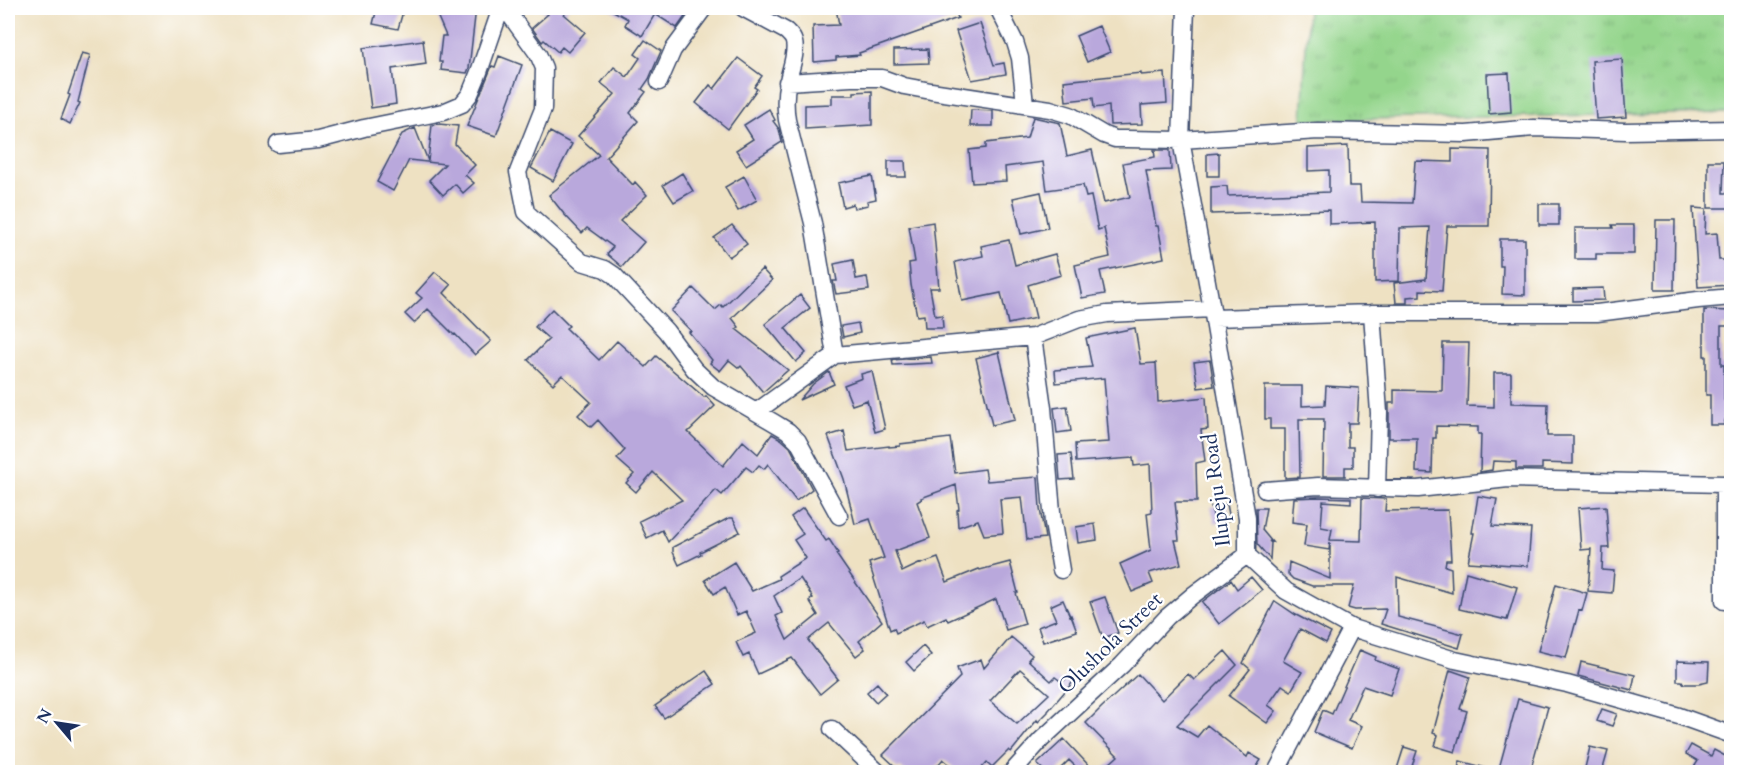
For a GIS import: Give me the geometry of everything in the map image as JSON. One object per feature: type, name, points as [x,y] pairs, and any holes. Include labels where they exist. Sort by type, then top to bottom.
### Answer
[{"type":"street","points":[[278,144],[318,140],[443,112],[462,104],[470,94],[503,8]]},
{"type":"street","points":[[503,8],[538,54],[544,68],[543,109],[518,172],[526,212],[582,262],[604,268],[614,275],[666,331],[694,369],[713,387],[788,431],[798,441],[839,516]]},
{"type":"street","points":[[659,82],[673,51],[704,8]]},
{"type":"street","points":[[743,8],[786,31],[795,42],[795,52],[787,82],[785,103],[787,120],[813,223],[835,355]]},
{"type":"street","points":[[998,8],[1015,42],[1020,58],[1025,104]]},
{"type":"street","name":"Ilupeju Road","points":[[1186,8],[1181,140],[1247,518],[1247,555],[1286,591],[1352,628],[1455,660],[1567,684],[1679,716],[1731,735]]},
{"type":"street","points":[[787,82],[882,78],[904,86],[1025,104],[1071,115],[1115,139],[1181,140],[1318,131],[1466,134],[1534,128],[1731,129]]},
{"type":"street","points":[[756,412],[835,355],[1034,337],[1079,319],[1107,314],[1597,314],[1731,297]]},
{"type":"street","points":[[1372,314],[1379,413],[1377,489]]},
{"type":"street","points":[[1034,337],[1053,523],[1061,570]]},
{"type":"street","points":[[1265,490],[1318,486],[1418,489],[1508,478],[1728,484],[1724,601]]},
{"type":"street","name":"Olushola Street","points":[[1012,772],[1041,740],[1122,665],[1167,617],[1247,555]]},
{"type":"street","points":[[1276,772],[1352,628]]},
{"type":"street","points":[[832,729],[878,772]]},
{"type":"green space","points":[[1308,8],[1731,8],[1731,113],[1302,120]]},
{"type":"building","points":[[377,8],[404,8],[398,29],[373,24]]},
{"type":"building","points":[[434,8],[476,8],[467,73],[441,70],[442,62],[439,62],[442,36],[446,36]]},
{"type":"building","points":[[539,8],[569,8],[564,14],[585,32],[568,52],[562,47],[558,52],[544,40],[542,42],[532,28],[548,14]]},
{"type":"building","points":[[608,8],[691,8],[677,28],[655,14],[642,36],[625,25],[628,19]]},
{"type":"building","points":[[836,8],[954,8],[958,18],[859,53],[860,55],[814,62],[813,26],[839,25]]},
{"type":"building","points":[[980,23],[994,65],[1004,63],[1006,74],[972,80],[956,31]]},
{"type":"building","points":[[1099,26],[1110,52],[1087,62],[1076,36]]},
{"type":"building","points":[[423,40],[426,64],[392,69],[396,104],[371,108],[363,48]]},
{"type":"building","points":[[645,40],[661,51],[642,89],[646,92],[630,113],[638,121],[606,157],[633,185],[635,182],[647,195],[620,221],[644,242],[622,267],[607,254],[613,247],[587,228],[582,233],[549,195],[599,155],[578,136],[615,94],[601,83],[614,67],[627,77],[640,58],[635,54]]},
{"type":"building","points":[[928,49],[929,63],[894,64],[894,50]]},
{"type":"building","points":[[82,53],[90,55],[78,102],[80,103],[70,124],[61,119]]},
{"type":"building","points":[[499,56],[522,65],[496,136],[467,126],[492,66],[495,67]]},
{"type":"building","points":[[738,58],[762,76],[754,87],[757,89],[728,129],[696,103],[710,85],[714,89]]},
{"type":"building","points":[[1622,59],[1626,117],[1596,119],[1592,61]]},
{"type":"building","points":[[1141,73],[1141,75],[1165,73],[1167,103],[1141,105],[1142,124],[1110,125],[1109,106],[1094,108],[1093,98],[1066,101],[1064,81]]},
{"type":"building","points":[[1509,73],[1511,112],[1489,114],[1487,74]]},
{"type":"building","points":[[872,91],[872,125],[805,129],[805,105],[832,104],[832,95],[854,95],[854,92]]},
{"type":"building","points":[[769,109],[779,129],[782,142],[746,165],[736,150],[753,139],[744,125]]},
{"type":"building","points":[[971,110],[993,111],[993,126],[970,126]]},
{"type":"building","points":[[1033,117],[1060,123],[1067,156],[1092,150],[1104,203],[1130,197],[1123,163],[1155,157],[1154,150],[1170,150],[1171,170],[1146,171],[1164,258],[1100,271],[1105,294],[1082,298],[1075,265],[1110,257],[1104,228],[1098,230],[1091,196],[1086,197],[1083,185],[1047,190],[1043,162],[1005,167],[1006,181],[972,183],[969,150],[986,148],[986,143],[1027,138]]},
{"type":"building","points":[[432,125],[458,126],[455,144],[475,165],[465,175],[474,183],[463,193],[455,184],[443,195],[429,180],[445,164],[409,160],[393,191],[377,182],[402,134],[415,128],[428,161]]},
{"type":"building","points":[[550,132],[572,144],[553,181],[531,168]]},
{"type":"building","points":[[1348,146],[1349,186],[1360,186],[1361,202],[1412,203],[1415,161],[1452,162],[1452,149],[1490,150],[1489,226],[1447,226],[1442,291],[1420,290],[1420,296],[1407,297],[1407,303],[1396,303],[1394,283],[1426,279],[1430,227],[1400,228],[1399,281],[1375,282],[1375,222],[1329,224],[1329,210],[1211,214],[1211,187],[1227,186],[1228,196],[1329,192],[1329,170],[1308,171],[1308,148]]},
{"type":"building","points":[[1219,153],[1219,176],[1207,176],[1207,154]]},
{"type":"building","points":[[888,161],[905,161],[906,177],[888,177]]},
{"type":"building","points":[[1708,161],[1724,161],[1723,193],[1731,193],[1731,208],[1708,208]]},
{"type":"building","points":[[682,173],[693,191],[674,202],[663,185]]},
{"type":"building","points":[[744,176],[757,200],[738,211],[725,187]]},
{"type":"building","points":[[872,176],[876,199],[867,201],[868,205],[854,208],[853,204],[843,207],[838,183]]},
{"type":"building","points":[[1041,192],[1048,228],[1021,234],[1013,198]]},
{"type":"building","points":[[1539,204],[1559,204],[1559,225],[1539,225]]},
{"type":"building","points":[[1693,208],[1706,209],[1705,234],[1717,233],[1719,260],[1731,260],[1731,285],[1698,287]]},
{"type":"building","points":[[1656,220],[1675,220],[1674,290],[1655,290]]},
{"type":"building","points":[[933,222],[939,288],[930,288],[935,316],[942,315],[943,328],[925,328],[924,315],[917,316],[911,285],[909,263],[915,262],[909,226]]},
{"type":"building","points":[[732,225],[747,244],[729,257],[714,238]]},
{"type":"building","points":[[1612,225],[1634,225],[1634,254],[1596,254],[1596,259],[1575,259],[1575,228],[1613,228]]},
{"type":"building","points":[[1500,239],[1525,239],[1525,295],[1502,294],[1503,266],[1500,266]]},
{"type":"building","points":[[1009,240],[1015,265],[1055,254],[1061,275],[1028,285],[1036,318],[1008,324],[1001,293],[962,301],[955,262],[983,256],[981,246]]},
{"type":"building","points":[[853,260],[856,279],[867,277],[869,290],[836,294],[833,281],[837,281],[834,264]]},
{"type":"building","points":[[762,269],[772,280],[732,318],[739,327],[736,329],[788,370],[763,392],[741,366],[739,368],[729,360],[720,371],[710,363],[712,360],[689,332],[691,331],[671,311],[693,288],[715,310],[721,305],[723,307]]},
{"type":"building","points":[[435,272],[451,285],[444,293],[491,341],[475,355],[428,309],[414,323],[405,314],[422,298],[416,293]]},
{"type":"building","points":[[1603,288],[1604,300],[1573,301],[1573,289]]},
{"type":"building","points":[[800,295],[810,308],[785,328],[806,353],[796,362],[765,324]]},
{"type":"building","points":[[552,309],[569,326],[566,328],[599,360],[617,341],[646,367],[656,356],[704,397],[706,396],[715,406],[688,432],[723,466],[743,441],[758,454],[772,434],[790,447],[812,489],[796,501],[768,464],[764,469],[759,465],[753,472],[746,467],[722,495],[716,490],[668,542],[662,530],[647,538],[639,521],[682,500],[653,472],[636,492],[626,483],[634,474],[617,459],[625,450],[598,420],[591,427],[578,415],[591,402],[562,375],[553,384],[528,360],[549,339],[535,327]]},
{"type":"building","points":[[1704,310],[1731,311],[1731,326],[1721,326],[1724,400],[1731,400],[1731,420],[1725,420],[1724,425],[1710,425],[1710,395],[1706,395]]},
{"type":"building","points":[[858,323],[860,333],[843,337],[841,326]]},
{"type":"building","points":[[1135,328],[1141,364],[1156,363],[1158,402],[1206,397],[1208,429],[1201,430],[1205,461],[1196,463],[1197,502],[1175,502],[1179,540],[1175,540],[1181,564],[1149,573],[1153,583],[1132,592],[1120,564],[1151,550],[1147,513],[1152,512],[1150,464],[1134,466],[1133,458],[1076,462],[1075,444],[1109,442],[1104,378],[1056,383],[1055,370],[1092,367],[1086,338]]},
{"type":"building","points":[[1443,343],[1469,343],[1467,406],[1494,407],[1494,373],[1511,373],[1511,403],[1548,404],[1547,436],[1573,436],[1573,464],[1542,463],[1542,469],[1516,469],[1516,462],[1493,461],[1492,470],[1480,472],[1481,434],[1478,434],[1478,427],[1436,426],[1436,438],[1433,438],[1432,473],[1416,472],[1417,438],[1389,438],[1389,403],[1394,403],[1394,390],[1442,391]]},
{"type":"building","points":[[999,352],[1015,420],[992,425],[976,358]]},
{"type":"building","points":[[931,357],[932,363],[893,365],[892,360]]},
{"type":"building","points":[[1210,360],[1214,386],[1198,388],[1194,362]]},
{"type":"building","points":[[872,371],[885,429],[875,432],[867,400],[852,405],[844,385],[862,378],[861,374]]},
{"type":"building","points":[[829,372],[834,384],[799,400],[813,384]]},
{"type":"building","points":[[1265,386],[1302,386],[1302,406],[1325,405],[1326,386],[1359,388],[1357,423],[1348,423],[1348,447],[1353,447],[1353,467],[1345,467],[1345,476],[1323,476],[1324,419],[1299,419],[1300,477],[1285,478],[1285,429],[1270,429],[1270,419],[1265,419]]},
{"type":"building","points":[[1067,406],[1071,431],[1057,433],[1054,408]]},
{"type":"building","points":[[844,431],[848,451],[950,438],[955,473],[985,469],[987,481],[1038,477],[1045,538],[1027,540],[1022,497],[1000,499],[1003,533],[984,535],[978,520],[958,527],[957,510],[959,509],[956,485],[921,498],[917,502],[930,538],[895,551],[902,572],[938,558],[947,582],[979,569],[1010,562],[1025,624],[1006,630],[996,599],[948,621],[946,617],[927,626],[924,620],[896,633],[894,628],[890,630],[869,563],[884,558],[870,519],[855,524],[844,479],[828,436]]},
{"type":"building","points":[[1071,454],[1074,479],[1060,480],[1058,455]]},
{"type":"building","points":[[1478,496],[1497,499],[1492,526],[1531,528],[1528,566],[1468,562]]},
{"type":"building","points":[[1294,498],[1351,498],[1351,503],[1323,501],[1321,527],[1332,529],[1330,540],[1361,541],[1362,498],[1386,499],[1385,511],[1448,510],[1451,560],[1446,560],[1445,566],[1451,568],[1452,593],[1397,577],[1398,617],[1463,634],[1459,648],[1381,624],[1386,609],[1355,610],[1348,608],[1354,586],[1312,586],[1293,579],[1288,574],[1289,562],[1330,579],[1330,542],[1329,550],[1304,546],[1307,524],[1292,522]]},
{"type":"building","points":[[1227,504],[1230,520],[1215,523],[1211,507]]},
{"type":"building","points":[[1606,506],[1609,548],[1603,548],[1602,570],[1614,571],[1612,593],[1588,591],[1591,549],[1581,550],[1578,508]]},
{"type":"building","points":[[803,508],[826,541],[829,539],[838,553],[836,554],[882,621],[859,641],[865,649],[856,656],[829,623],[808,640],[838,679],[820,694],[792,658],[758,674],[749,654],[743,657],[736,642],[756,633],[746,611],[737,615],[725,587],[714,594],[705,580],[734,562],[752,591],[779,579],[778,576],[806,558],[794,540],[803,534],[791,517]],"holes":[[[800,578],[813,598],[809,601],[818,615],[787,640],[776,616],[782,613],[774,596]]]},
{"type":"building","points":[[1256,508],[1266,508],[1262,530],[1272,542],[1269,541],[1271,543],[1270,559],[1257,544]]},
{"type":"building","points":[[733,518],[740,532],[679,565],[673,547]]},
{"type":"building","points":[[1095,524],[1097,540],[1078,543],[1076,527]]},
{"type":"building","points":[[1466,572],[1517,587],[1507,620],[1459,609]]},
{"type":"building","points":[[1251,577],[1262,590],[1219,624],[1202,602],[1231,580],[1237,589]]},
{"type":"building","points":[[1556,584],[1587,593],[1582,611],[1579,610],[1566,658],[1538,651]]},
{"type":"building","points":[[1105,597],[1118,633],[1103,638],[1090,602]]},
{"type":"building","points":[[1063,600],[1077,631],[1043,642],[1038,627],[1056,620],[1050,606]]},
{"type":"building","points":[[1275,601],[1331,633],[1326,643],[1300,629],[1283,661],[1302,672],[1291,691],[1282,685],[1268,705],[1276,711],[1267,723],[1229,696],[1250,669],[1243,663]]},
{"type":"building","points":[[1011,637],[1032,655],[1028,660],[1051,681],[1055,677],[1062,682],[1068,677],[1073,682],[1011,752],[1009,750],[992,767],[987,762],[978,772],[959,772],[943,759],[932,772],[907,772],[900,767],[898,769],[883,755],[960,677],[957,668],[981,659],[984,668]],"holes":[[[1020,669],[1049,694],[1017,724],[990,701]]]},
{"type":"building","points":[[923,646],[931,655],[914,671],[906,662]]},
{"type":"building","points":[[1360,650],[1376,657],[1375,660],[1399,669],[1390,695],[1363,686],[1348,720],[1362,726],[1352,748],[1314,732],[1323,710],[1332,714]]},
{"type":"building","points":[[1225,651],[1237,665],[1177,725],[1197,737],[1207,725],[1247,757],[1249,753],[1261,760],[1253,772],[1100,772],[1118,756],[1086,723],[1102,707],[1138,674],[1162,700],[1188,674],[1194,680]]},
{"type":"building","points":[[1677,661],[1709,662],[1708,682],[1684,684],[1682,681],[1677,681]]},
{"type":"building","points":[[1581,662],[1635,675],[1632,690],[1578,676]]},
{"type":"building","points":[[1450,670],[1470,677],[1460,709],[1467,711],[1455,752],[1435,746],[1438,735],[1433,733]]},
{"type":"building","points":[[706,671],[715,684],[664,718],[655,706]]},
{"type":"building","points":[[877,683],[886,693],[876,702],[867,692]]},
{"type":"building","points":[[1518,699],[1548,707],[1530,772],[1498,772]]},
{"type":"building","points":[[1602,709],[1617,714],[1612,726],[1597,721]]},
{"type":"building","points":[[1064,739],[1095,772],[1081,772],[1069,760],[1057,772],[1046,772],[1037,764]]},
{"type":"building","points":[[1691,745],[1711,756],[1714,750],[1729,758],[1731,772],[1691,772],[1698,761],[1686,754]]},
{"type":"building","points":[[1404,747],[1417,751],[1410,772],[1396,772]]},
{"type":"building","points":[[1590,747],[1608,751],[1602,772],[1584,772]]},
{"type":"building","points":[[1460,761],[1490,769],[1490,772],[1457,772]]}]
